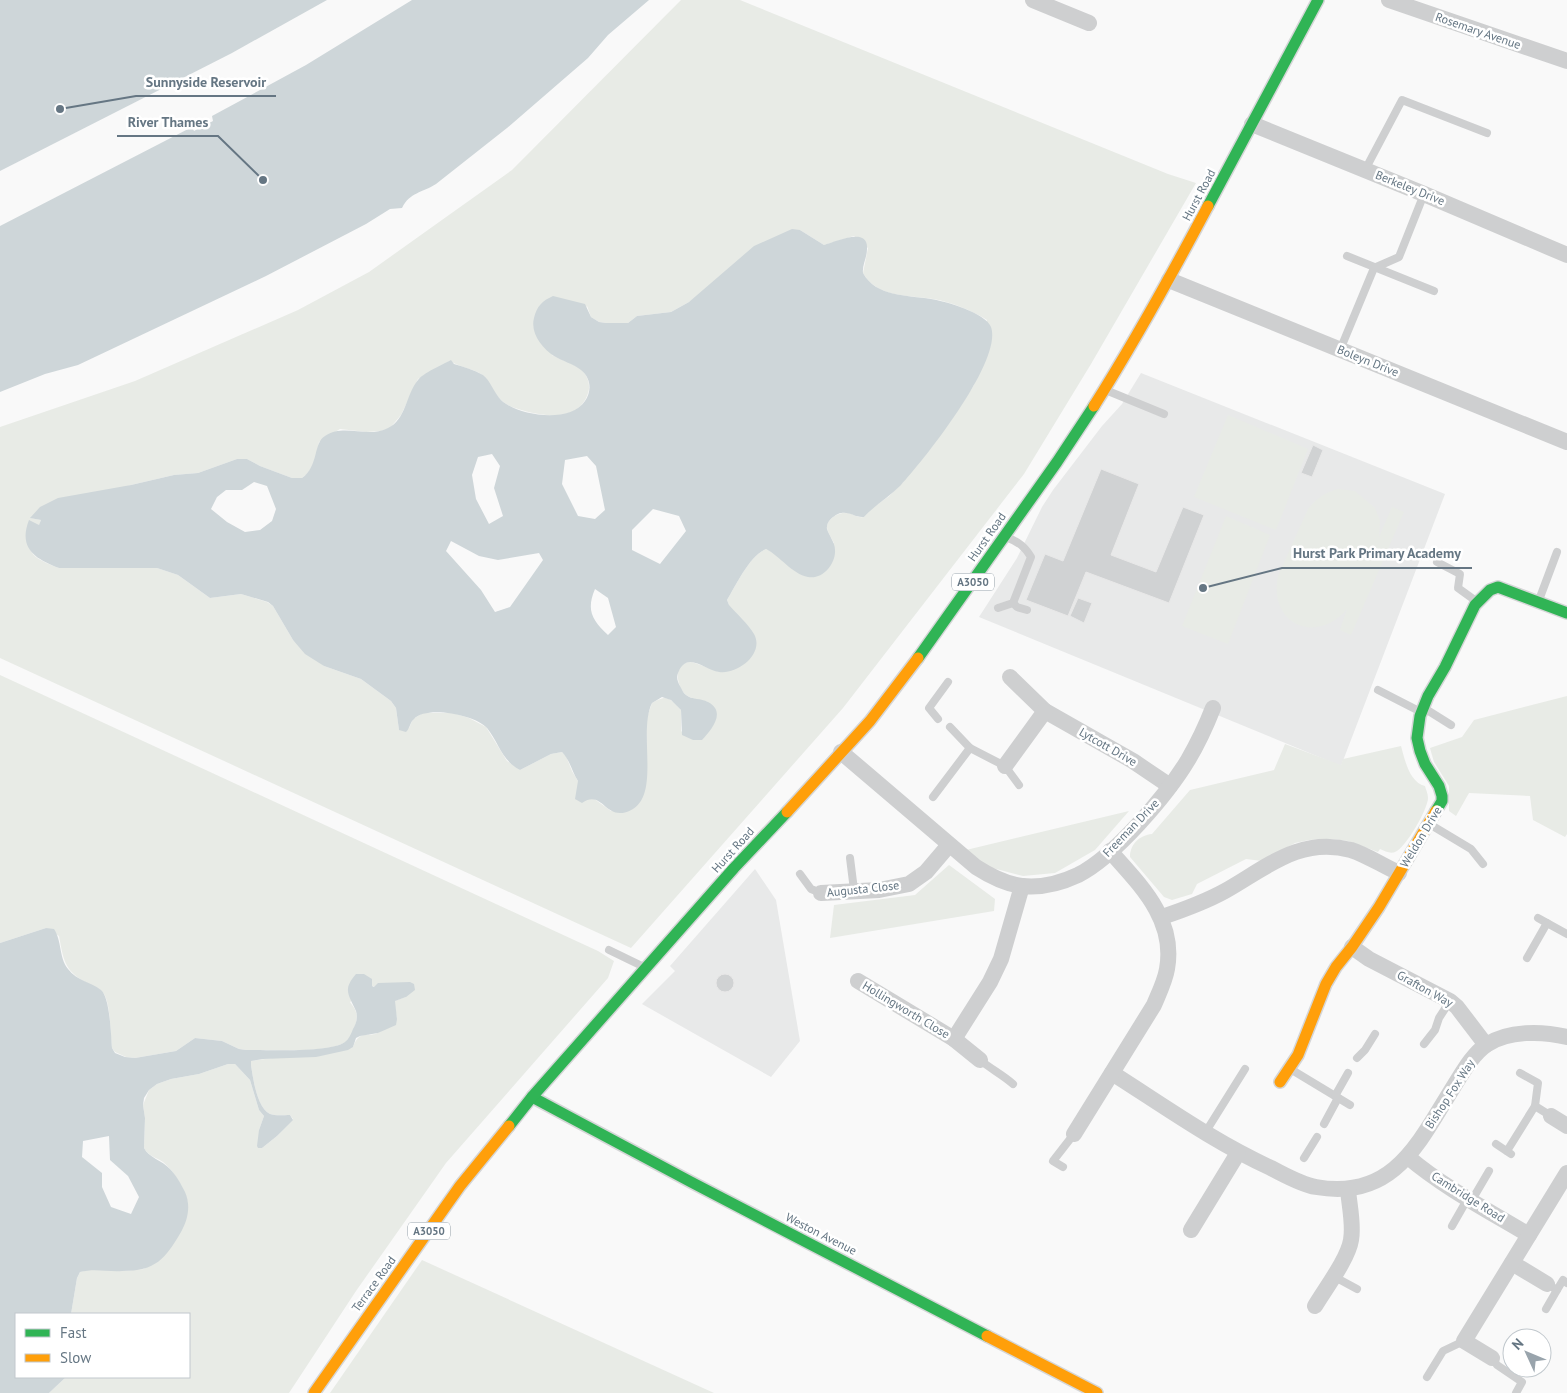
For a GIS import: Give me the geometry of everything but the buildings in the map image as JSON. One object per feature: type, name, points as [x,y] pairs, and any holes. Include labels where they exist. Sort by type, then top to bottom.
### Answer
[{"type":"main road","name":"Hurst Road","points":[[532,1097],[734,868],[796,804],[870,720],[948,617],[1057,462],[1170,280],[1318,0]]},
{"type":"main road","name":"Weldon Drive","points":[[1399,874],[1442,801],[1439,785],[1424,762],[1420,749],[1417,727],[1421,709],[1450,658],[1459,635],[1478,602],[1485,593],[1492,588],[1498,587],[1567,613]]},
{"type":"main road","points":[[1280,1082],[1290,1069],[1326,984],[1399,874]]},
{"type":"main road","name":"Terrace Road","points":[[314,1393],[460,1186],[532,1097]]},
{"type":"main road","name":"Weston Avenue","points":[[532,1097],[1097,1393]]},
{"type":"street","points":[[1034,0],[1090,23]]},
{"type":"street","name":"Rosemary Avenue","points":[[1389,0],[1567,62]]},
{"type":"street","name":"Berkeley Drive","points":[[1252,124],[1567,255]]},
{"type":"street","name":"Boleyn Drive","points":[[1170,280],[1567,442]]},
{"type":"street","name":"Lytcott Drive","points":[[1010,677],[1045,711],[1133,761],[1170,786]]},
{"type":"street","name":"Freeman Drive","points":[[841,752],[976,867],[992,877],[1022,886],[1041,885],[1062,881],[1079,874],[1110,851],[1132,830],[1170,786],[1188,760],[1203,733],[1213,708]]},
{"type":"street","points":[[1005,766],[1045,711]]},
{"type":"street","name":"Augusta Close","points":[[821,893],[879,890],[909,884],[926,872],[950,845]]},
{"type":"street","name":"Weldon Drive","points":[[1162,917],[1224,892],[1282,857],[1306,848],[1328,846],[1352,850],[1399,874]]},
{"type":"street","points":[[1074,1134],[1154,1005],[1167,968],[1167,936],[1162,917],[1146,892],[1110,851]]},
{"type":"street","name":"Hollingworth Close","points":[[954,1039],[990,982],[1001,959],[1022,886]]},
{"type":"street","name":"Grafton Way","points":[[1352,947],[1369,960],[1450,1001],[1458,1007],[1486,1045]]},
{"type":"street","name":"Hollingworth Close","points":[[858,981],[954,1039],[980,1060]]},
{"type":"street","name":"Bishop Fox Way","points":[[1112,1073],[1238,1153],[1289,1177],[1314,1186],[1348,1189],[1382,1178],[1395,1170],[1408,1157],[1466,1066],[1486,1045],[1512,1035],[1552,1034],[1567,1037]]},
{"type":"street","points":[[1551,1116],[1567,1126]]},
{"type":"street","points":[[1192,1230],[1238,1153]]},
{"type":"street","name":"Cambridge Road","points":[[1408,1157],[1470,1199],[1529,1235]]},
{"type":"street","points":[[1492,1358],[1464,1341],[1567,1174]]},
{"type":"street","points":[[1315,1306],[1348,1251],[1352,1230],[1348,1189]]},
{"type":"street","points":[[1512,1263],[1552,1287]]},
{"type":"lane","points":[[1365,170],[1402,100],[1487,133]]},
{"type":"lane","points":[[1340,350],[1374,268],[1399,257],[1424,194]]},
{"type":"lane","points":[[1347,256],[1434,291]]},
{"type":"lane","points":[[1104,389],[1164,414]]},
{"type":"lane","points":[[998,608],[1013,602],[1031,557],[1026,549],[1017,541],[1004,537]]},
{"type":"lane","points":[[1538,602],[1558,552]]},
{"type":"lane","points":[[1437,562],[1460,574],[1458,588],[1478,602]]},
{"type":"lane","points":[[1013,602],[1017,607],[1027,610]]},
{"type":"lane","points":[[938,719],[929,708],[948,682]]},
{"type":"lane","points":[[1378,690],[1451,725]]},
{"type":"lane","points":[[950,727],[970,748],[1005,766],[1019,785]]},
{"type":"lane","points":[[932,798],[970,748]]},
{"type":"lane","points":[[1429,824],[1472,849],[1483,864]]},
{"type":"lane","points":[[850,858],[854,890]]},
{"type":"lane","points":[[800,874],[811,889],[821,893]]},
{"type":"lane","points":[[1538,918],[1567,934]]},
{"type":"lane","points":[[1527,958],[1547,923]]},
{"type":"lane","points":[[609,950],[646,969]]},
{"type":"lane","points":[[1424,1044],[1436,1030],[1439,1018],[1450,1001]]},
{"type":"lane","points":[[1357,1058],[1365,1050],[1375,1034]]},
{"type":"lane","points":[[980,1060],[991,1070],[1007,1078],[1013,1084]]},
{"type":"lane","points":[[1205,1133],[1245,1069]]},
{"type":"lane","points":[[1290,1069],[1350,1105]]},
{"type":"lane","points":[[1496,1144],[1509,1152],[1535,1106],[1538,1083],[1520,1072]]},
{"type":"lane","points":[[1324,1124],[1348,1073]]},
{"type":"lane","points":[[1535,1106],[1551,1116]]},
{"type":"lane","points":[[1063,1167],[1053,1161],[1074,1134]]},
{"type":"lane","points":[[1304,1158],[1317,1138]]},
{"type":"lane","points":[[1452,1226],[1489,1171]]},
{"type":"lane","points":[[1333,1276],[1357,1289]]},
{"type":"lane","points":[[1546,1309],[1552,1287],[1563,1280],[1567,1283]]},
{"type":"lane","points":[[1427,1377],[1443,1351],[1464,1341]]},
{"type":"lane","points":[[1492,1358],[1497,1365],[1522,1382],[1516,1393]]},
{"type":"shaded area","points":[[0,0],[327,0],[232,53],[0,171]]},
{"type":"shaded area","points":[[412,0],[649,0],[608,35],[588,58],[507,128],[436,184],[409,199],[402,208],[390,209],[366,224],[266,276],[78,365],[45,374],[0,392],[0,226],[192,127],[194,131],[213,121],[212,116],[306,65]]},
{"type":"shaded area","points":[[681,0],[740,0],[1168,174],[1196,183],[1091,364],[1024,474],[843,708],[631,948],[0,658],[0,427],[135,381],[298,310],[369,272],[512,170]],"holes":[[[800,230],[824,245],[854,236],[868,248],[863,273],[876,287],[894,294],[947,302],[987,320],[974,385],[950,422],[901,484],[888,497],[873,507],[864,517],[845,513],[838,514],[831,519],[827,528],[834,543],[773,552],[766,549],[754,557],[727,600],[729,605],[720,672],[689,662],[680,667],[678,671],[680,687],[686,695],[708,702],[681,732],[681,710],[671,700],[665,698],[652,703],[646,720],[647,774],[611,811],[593,798],[588,798],[572,771],[566,756],[562,752],[551,754],[520,770],[507,761],[486,727],[469,718],[453,713],[423,713],[413,719],[409,728],[399,730],[396,708],[391,701],[361,679],[324,666],[293,640],[273,606],[267,602],[241,594],[210,598],[178,575],[157,568],[59,568],[35,556],[30,547],[29,521],[39,526],[41,520],[31,518],[131,485],[174,475],[198,473],[237,459],[247,459],[292,478],[302,478],[312,467],[319,442],[340,429],[366,432],[390,428],[401,415],[418,379],[450,361],[482,374],[500,398],[512,407],[543,415],[564,414],[574,411],[587,396],[589,389],[588,380],[583,371],[552,355],[587,306],[591,317],[599,322],[606,323],[628,323],[637,316],[671,312]]]},
{"type":"shaded area","points":[[792,229],[800,230],[824,245],[850,237],[863,238],[867,249],[863,273],[876,287],[893,294],[931,299],[964,308],[988,322],[991,327],[992,343],[974,385],[959,409],[943,433],[901,485],[864,517],[842,513],[836,515],[827,524],[827,529],[834,544],[835,555],[827,570],[818,576],[808,577],[791,569],[766,549],[754,557],[727,600],[729,605],[754,634],[756,649],[753,656],[741,667],[726,672],[719,672],[690,662],[680,668],[677,678],[684,693],[688,697],[708,702],[714,706],[717,716],[716,721],[702,740],[693,740],[682,735],[681,710],[671,700],[662,697],[652,703],[648,715],[645,790],[641,801],[633,809],[624,813],[616,813],[595,800],[582,803],[575,799],[578,781],[562,752],[551,754],[520,770],[505,757],[487,728],[473,719],[451,713],[429,713],[414,719],[406,732],[399,730],[396,708],[391,701],[361,679],[324,666],[305,654],[293,640],[273,606],[268,602],[241,594],[210,598],[178,575],[157,568],[59,568],[36,556],[27,545],[26,530],[29,520],[39,525],[41,520],[30,518],[40,507],[58,498],[174,475],[198,473],[237,459],[247,459],[292,478],[302,478],[314,461],[321,439],[333,432],[372,432],[388,428],[399,419],[420,377],[451,360],[454,364],[483,375],[501,400],[509,406],[544,415],[568,413],[578,408],[585,401],[589,393],[589,381],[581,370],[554,356],[545,349],[535,335],[534,318],[538,307],[543,302],[553,296],[585,304],[591,317],[599,322],[606,323],[628,323],[637,316],[671,312],[689,302],[754,246]],"holes":[[[492,454],[500,466],[494,488],[503,516],[489,524],[476,499],[472,475],[478,457]],[[587,456],[596,466],[605,510],[595,519],[578,516],[562,484],[565,460]],[[254,482],[267,486],[276,509],[272,521],[260,530],[245,532],[227,522],[211,509],[217,497],[226,490],[242,490]],[[653,509],[679,516],[686,531],[660,564],[632,550],[632,530]],[[451,541],[479,556],[498,560],[539,553],[543,560],[510,607],[495,612],[481,590],[446,551]],[[595,589],[608,598],[616,627],[608,635],[594,619],[591,603]]]},
{"type":"shaded area","points":[[1141,373],[1445,494],[1341,766],[979,617],[1017,558],[1042,507],[1053,490],[1102,426],[1122,404]]},
{"type":"shaded area","points":[[1228,415],[1308,449],[1276,530],[1194,497]]},
{"type":"shaded area","points":[[1338,489],[1355,491],[1375,508],[1380,521],[1379,537],[1392,507],[1404,512],[1351,635],[1340,630],[1347,609],[1335,620],[1322,626],[1309,627],[1298,624],[1288,617],[1280,607],[1277,593],[1278,576],[1308,509],[1321,496]]},
{"type":"shaded area","points":[[1226,516],[1270,535],[1228,644],[1182,626]]},
{"type":"shaded area","points":[[0,675],[598,951],[614,961],[608,978],[446,1163],[356,1291],[289,1393],[49,1393],[65,1378],[190,1378],[190,1313],[71,1313],[77,1278],[80,1272],[92,1269],[122,1271],[144,1269],[188,1203],[175,1175],[163,1162],[147,1153],[144,1148],[145,1118],[143,1105],[149,1090],[157,1084],[171,1079],[199,1074],[228,1064],[235,1064],[250,1080],[259,1110],[264,1116],[259,1130],[262,1148],[293,1119],[290,1115],[270,1114],[262,1106],[254,1085],[251,1061],[353,1047],[361,1036],[380,1032],[397,1019],[394,1001],[406,997],[372,986],[350,1002],[357,1015],[356,1024],[350,1038],[336,1046],[296,1050],[246,1050],[239,1049],[222,1041],[195,1038],[176,1051],[135,1058],[126,1057],[115,1052],[112,1048],[109,1012],[104,994],[100,989],[76,976],[67,966],[59,936],[46,928],[0,943]]},
{"type":"shaded area","points":[[1567,696],[1567,834],[1565,837],[1533,820],[1530,796],[1469,793],[1456,816],[1449,811],[1449,786],[1434,762],[1430,748],[1462,737],[1474,720]]},
{"type":"shaded area","points":[[1285,744],[1341,765],[1343,759],[1401,746],[1411,775],[1420,784],[1425,786],[1428,798],[1420,819],[1404,844],[1391,853],[1380,849],[1378,852],[1348,841],[1332,839],[1295,843],[1262,861],[1246,859],[1197,884],[1192,894],[1172,900],[1164,897],[1130,857],[1130,852],[1136,841],[1152,834],[1190,790],[1274,770]]},
{"type":"shaded area","points":[[1129,811],[1095,850],[1055,873],[1023,876],[985,866],[966,850]]},
{"type":"shaded area","points":[[949,865],[995,899],[994,911],[830,938],[834,905],[915,895]]},
{"type":"shaded area","points":[[755,869],[776,900],[800,1041],[771,1077],[642,1004],[675,971],[670,966]]},
{"type":"shaded area","points":[[46,928],[54,929],[63,960],[68,969],[80,979],[97,987],[104,994],[110,1017],[112,1048],[115,1053],[135,1058],[176,1051],[195,1038],[222,1041],[239,1049],[246,1050],[298,1050],[337,1046],[348,1039],[355,1025],[357,1016],[348,989],[356,974],[364,974],[372,979],[372,986],[374,987],[378,983],[410,982],[414,984],[415,990],[406,997],[395,1001],[396,1025],[378,1033],[356,1038],[353,1047],[348,1050],[316,1057],[251,1061],[254,1085],[262,1106],[270,1114],[290,1115],[293,1120],[262,1148],[257,1146],[259,1130],[264,1116],[259,1110],[250,1080],[235,1064],[228,1064],[199,1074],[171,1079],[157,1084],[149,1090],[144,1098],[143,1105],[145,1118],[144,1148],[149,1154],[170,1169],[185,1192],[188,1212],[181,1232],[164,1256],[151,1266],[134,1270],[91,1270],[80,1272],[77,1278],[71,1313],[15,1313],[15,1378],[65,1378],[49,1393],[0,1393],[0,943]],"holes":[[[109,1136],[110,1160],[128,1176],[139,1197],[131,1214],[111,1207],[102,1187],[102,1173],[82,1157],[83,1141]]]},
{"type":"shaded area","points":[[422,1260],[714,1393],[330,1393]]},
{"type":"traffic: fast","points":[[1208,206],[1318,0]]},
{"type":"traffic: fast","points":[[918,658],[1057,462],[1094,406]]},
{"type":"traffic: fast","points":[[1436,811],[1442,801],[1442,796],[1439,786],[1425,764],[1420,751],[1417,738],[1420,716],[1428,696],[1445,667],[1475,605],[1490,590],[1498,587],[1567,613]]},
{"type":"traffic: fast","points":[[509,1126],[532,1097],[734,868],[787,812]]},
{"type":"traffic: fast","points":[[532,1097],[987,1336]]},
{"type":"traffic: slow","points":[[1094,406],[1153,307],[1208,206]]},
{"type":"traffic: slow","points":[[787,812],[870,721],[918,658]]},
{"type":"traffic: slow","points":[[1280,1082],[1298,1055],[1326,984],[1379,907],[1436,811]]},
{"type":"traffic: slow","points":[[314,1393],[460,1186],[509,1126]]},
{"type":"traffic: slow","points":[[987,1336],[1097,1393]]},
{"type":"place","name":"Sunnyside Reservoir","points":[[60,109]]},
{"type":"place","name":"River Thames","points":[[263,180]]},
{"type":"place","name":"Hurst Park Primary Academy","points":[[1203,588]]}]
